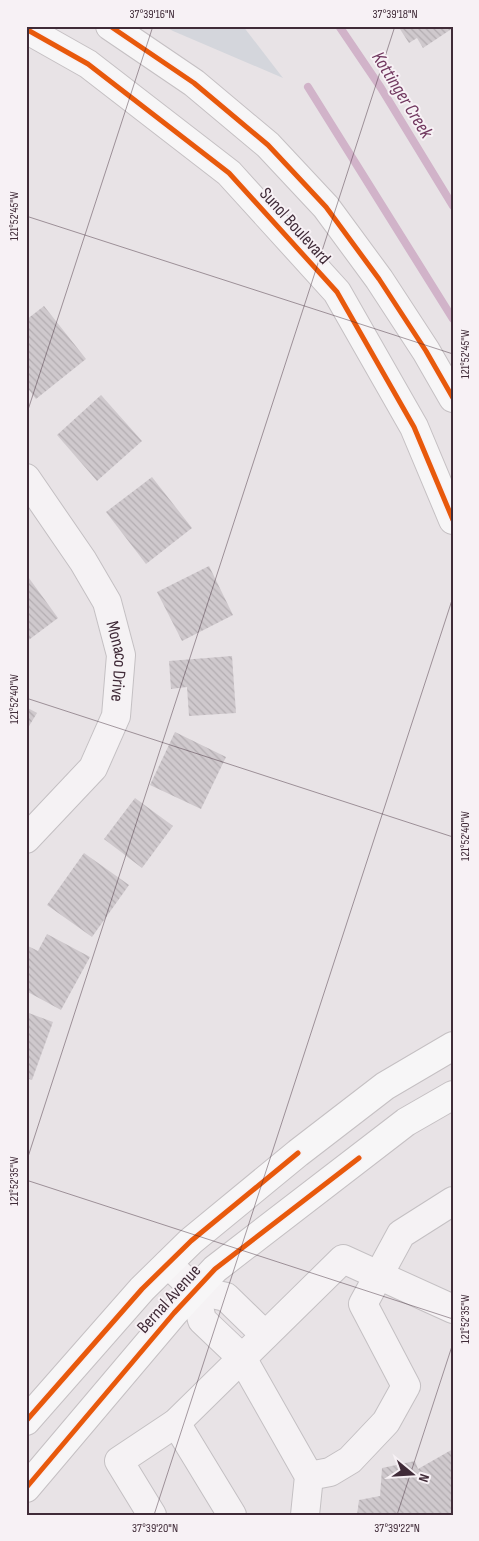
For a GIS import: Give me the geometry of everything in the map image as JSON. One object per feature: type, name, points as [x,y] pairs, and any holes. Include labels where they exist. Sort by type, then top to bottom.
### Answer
[{"type":"main road","name":"Sunol Boulevard","points":[[110,26],[194,83],[268,145],[326,207],[378,278],[426,351],[453,398]]},
{"type":"main road","name":"Sunol Boulevard","points":[[26,29],[88,64],[229,173],[336,292],[414,427],[453,520]]},
{"type":"main road","name":"Bernal Avenue","points":[[26,1422],[142,1289],[192,1241],[363,1102],[385,1086],[453,1046]]},
{"type":"main road","name":"Bernal Avenue","points":[[26,1488],[119,1376],[215,1268],[406,1122],[453,1096]]},
{"type":"street","name":"Monaco Drive","points":[[26,478],[83,561],[107,602],[121,654],[116,716],[93,768],[26,839]]},
{"type":"street","points":[[309,1476],[330,1472],[350,1460],[386,1422],[406,1386],[363,1304],[401,1234],[453,1201]]},
{"type":"street","points":[[152,1515],[119,1461],[176,1423],[344,1259],[453,1309]]},
{"type":"street","points":[[168,1264],[195,1290],[226,1297],[265,1336]]},
{"type":"street","points":[[195,1290],[202,1320],[242,1358],[309,1476],[305,1515]]},
{"type":"street","points":[[176,1423],[232,1515]]},
{"type":"shaded area","points":[[164,26],[243,26],[283,78],[173,31]]},
{"type":"building","points":[[398,26],[453,26],[453,28],[423,48],[417,38],[409,43]]},
{"type":"building","points":[[44,306],[86,359],[36,399],[26,386],[26,320]]},
{"type":"building","points":[[101,395],[142,441],[97,481],[57,435]]},
{"type":"building","points":[[152,477],[192,528],[146,564],[106,512]]},
{"type":"building","points":[[209,566],[233,615],[182,641],[157,592]]},
{"type":"building","points":[[26,574],[58,618],[26,642]]},
{"type":"building","points":[[232,656],[236,713],[189,716],[187,687],[171,689],[169,661]]},
{"type":"building","points":[[26,707],[37,713],[26,731]]},
{"type":"building","points":[[175,732],[226,757],[201,809],[150,785]]},
{"type":"building","points":[[135,798],[173,826],[142,868],[104,839]]},
{"type":"building","points":[[84,853],[129,885],[92,937],[47,905]]},
{"type":"building","points":[[47,934],[90,957],[61,1010],[26,991],[26,945],[38,951]]},
{"type":"building","points":[[26,1012],[53,1022],[32,1080],[26,1078]]},
{"type":"building","points":[[453,1449],[453,1515],[357,1515],[359,1500],[380,1496],[382,1468],[415,1461],[418,1469]]},
{"type":"waterway","name":"Kottinger Creek","points":[[339,26],[381,88],[453,206]]},
{"type":"waterway","points":[[308,87],[453,319]]},
{"type":"cycle path","points":[[110,26],[194,83],[268,145],[326,207],[379,279],[426,351],[453,398]]},
{"type":"cycle path","points":[[26,29],[88,64],[229,173],[337,292],[414,427],[453,520]]},
{"type":"cycle path","points":[[26,1421],[142,1289],[191,1241],[298,1153]]},
{"type":"cycle path","points":[[26,1488],[174,1313],[215,1269],[359,1158]]}]
